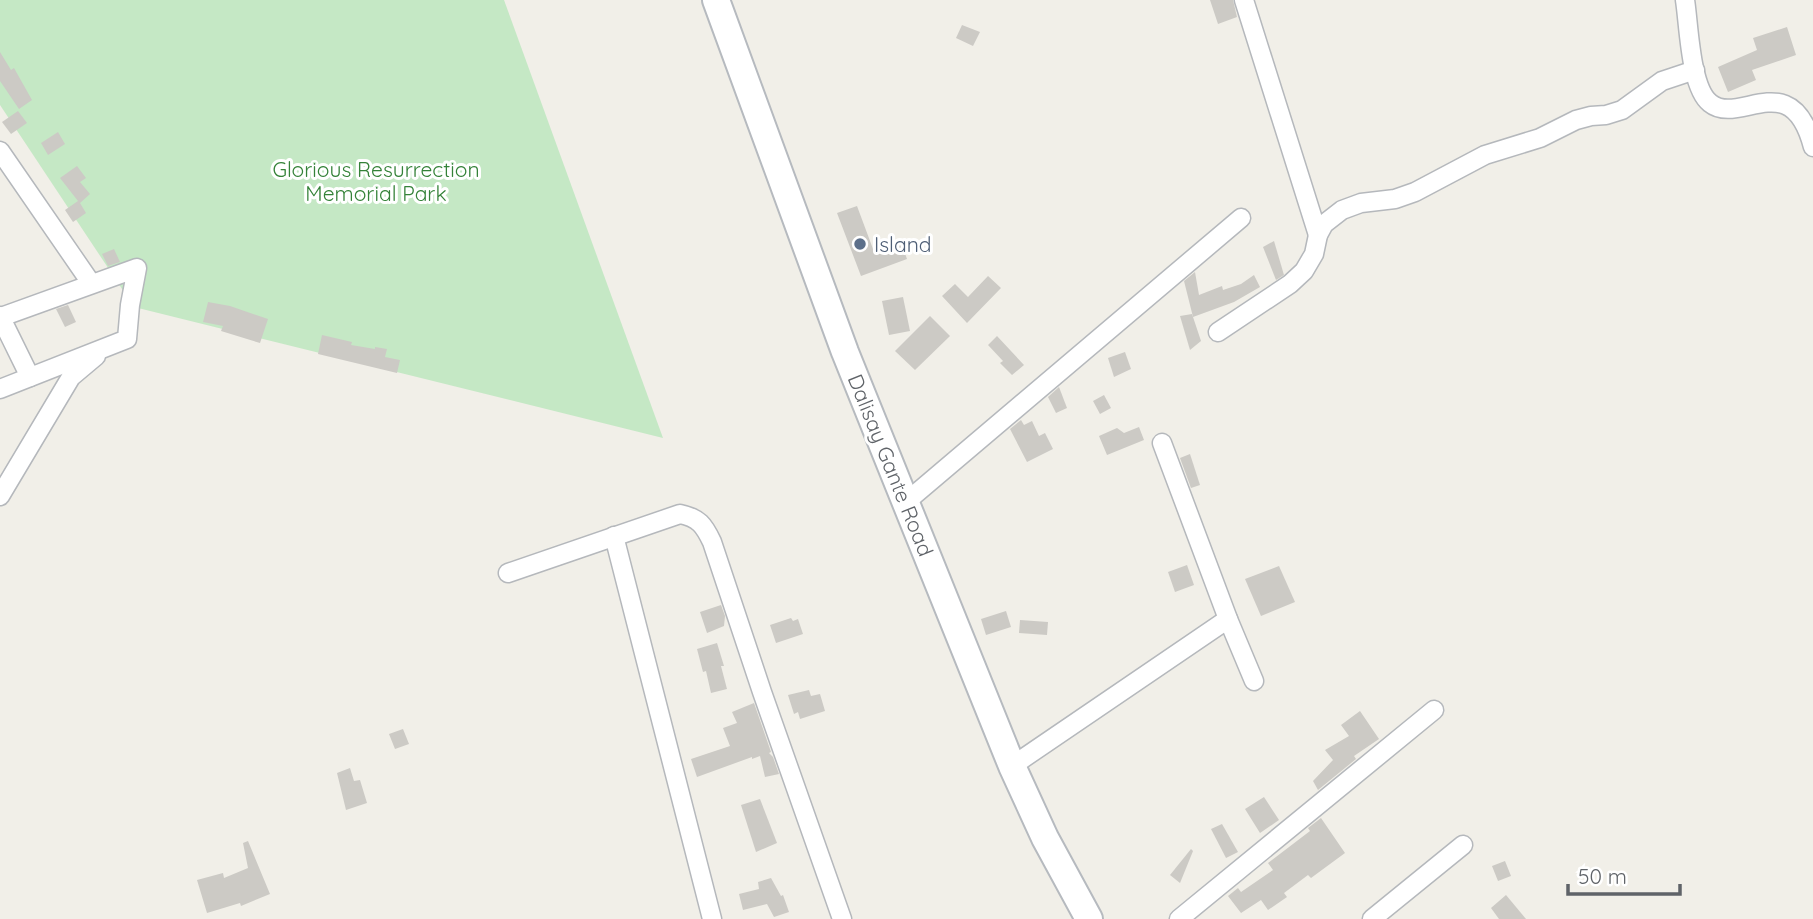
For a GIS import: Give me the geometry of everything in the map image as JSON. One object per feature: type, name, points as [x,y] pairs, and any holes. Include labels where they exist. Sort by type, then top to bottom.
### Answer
[{"type":"main road","name":"Dalisay Gante Road","points":[[716,0],[845,352],[1013,766],[1045,838],[1089,919]]},
{"type":"street","points":[[1244,0],[1318,235]]},
{"type":"street","points":[[1685,0],[1695,70],[1702,92],[1710,103],[1721,108],[1739,108],[1766,101],[1782,103],[1797,114],[1813,147]]},
{"type":"street","points":[[1217,332],[1290,284],[1304,271],[1314,254],[1318,235],[1324,224],[1342,210],[1361,203],[1395,199],[1415,192],[1485,155],[1540,138],[1576,120],[1622,110],[1662,81],[1695,70]]},
{"type":"street","points":[[0,151],[91,283]]},
{"type":"street","points":[[906,502],[1241,218]]},
{"type":"street","points":[[0,389],[127,339],[137,268],[0,316],[30,377]]},
{"type":"street","points":[[0,496],[71,377],[109,345]]},
{"type":"street","points":[[1162,443],[1254,681]]},
{"type":"street","points":[[508,573],[680,514],[696,518],[705,526],[842,919]]},
{"type":"street","points":[[614,536],[712,919]]},
{"type":"street","points":[[1013,766],[1228,619]]},
{"type":"street","points":[[1179,919],[1434,710]]},
{"type":"street","points":[[1373,919],[1463,845]]},
{"type":"green space","name":"Glorious Resurrection Memorial Park","points":[[0,0],[504,0],[663,438],[134,307],[0,105]]},
{"type":"building","points":[[1210,0],[1233,0],[1237,17],[1218,24]]},
{"type":"building","points":[[962,25],[980,32],[973,46],[956,38]]},
{"type":"building","points":[[1787,27],[1796,55],[1752,70],[1756,80],[1728,92],[1718,67],[1757,50],[1753,38]]},
{"type":"building","points":[[0,52],[11,70],[14,68],[32,100],[19,109],[0,81]]},
{"type":"building","points":[[18,111],[27,123],[11,134],[2,122]]},
{"type":"building","points":[[58,132],[65,144],[48,155],[41,143]]},
{"type":"building","points":[[77,166],[86,178],[80,182],[90,194],[80,203],[86,213],[73,222],[65,210],[78,201],[60,178]]},
{"type":"building","name":"Island","points":[[857,206],[873,249],[900,239],[907,259],[861,276],[837,213]]},
{"type":"building","points":[[1274,241],[1284,275],[1276,280],[1263,247]]},
{"type":"building","points":[[114,249],[120,262],[108,266],[102,254]]},
{"type":"building","points":[[1195,272],[1199,295],[1222,286],[1223,290],[1241,284],[1254,275],[1260,287],[1234,302],[1193,317],[1184,281]]},
{"type":"building","points":[[988,276],[1001,288],[967,323],[942,296],[955,284],[968,297]]},
{"type":"building","points":[[903,297],[910,331],[889,335],[882,301]]},
{"type":"building","points":[[208,302],[230,306],[268,319],[260,343],[221,331],[223,326],[203,322]]},
{"type":"building","points":[[68,305],[76,322],[65,327],[56,309]]},
{"type":"building","points":[[1192,314],[1201,341],[1190,350],[1180,316]]},
{"type":"building","points":[[930,316],[950,336],[915,370],[895,351]]},
{"type":"building","points":[[322,335],[352,342],[351,345],[387,349],[385,357],[400,360],[397,373],[318,354]]},
{"type":"building","points":[[997,336],[1024,365],[1012,375],[988,345]]},
{"type":"building","points":[[1125,352],[1131,369],[1114,377],[1108,358]]},
{"type":"building","points":[[1059,387],[1067,408],[1056,413],[1048,397]]},
{"type":"building","points":[[1104,395],[1111,408],[1100,414],[1093,401]]},
{"type":"building","points":[[1021,420],[1024,425],[1032,421],[1039,436],[1045,433],[1053,449],[1027,462],[1010,429]]},
{"type":"building","points":[[1139,427],[1144,440],[1107,455],[1099,436],[1117,428],[1124,433]]},
{"type":"building","points":[[1190,454],[1200,485],[1191,488],[1180,458]]},
{"type":"building","points":[[1187,565],[1194,585],[1175,592],[1168,572]]},
{"type":"building","points":[[1279,566],[1295,602],[1261,616],[1245,579]]},
{"type":"building","points":[[721,605],[725,616],[724,626],[707,633],[700,612]]},
{"type":"building","points":[[1006,611],[1011,627],[986,635],[981,619]]},
{"type":"building","points":[[791,618],[793,621],[798,619],[803,634],[776,643],[770,625]]},
{"type":"building","points":[[1020,620],[1048,622],[1047,635],[1019,633]]},
{"type":"building","points":[[717,643],[727,689],[711,693],[697,649]]},
{"type":"building","points":[[809,690],[811,696],[820,694],[825,711],[800,719],[798,712],[794,714],[788,695]]},
{"type":"building","points":[[754,703],[771,752],[769,753],[779,774],[765,777],[760,756],[697,777],[691,759],[730,746],[723,728],[737,723],[732,712]]},
{"type":"building","points":[[1360,711],[1379,739],[1354,756],[1356,759],[1318,790],[1313,781],[1333,760],[1325,750],[1349,736],[1341,725]]},
{"type":"building","points":[[403,729],[409,744],[395,749],[389,734]]},
{"type":"building","points":[[350,768],[354,781],[360,780],[367,803],[346,810],[337,773]]},
{"type":"building","points":[[1264,797],[1279,820],[1260,833],[1245,809]]},
{"type":"building","points":[[760,799],[777,843],[756,852],[741,805]]},
{"type":"building","points":[[1321,818],[1345,853],[1311,878],[1308,875],[1284,893],[1287,897],[1268,910],[1261,900],[1241,913],[1228,896],[1238,888],[1241,892],[1273,870],[1268,863],[1310,831],[1308,828]]},
{"type":"building","points":[[1222,824],[1238,852],[1226,858],[1211,829]]},
{"type":"building","points":[[248,841],[270,894],[241,906],[240,903],[207,913],[197,880],[223,873],[224,878],[248,868],[243,843]]},
{"type":"building","points":[[1191,849],[1193,851],[1180,883],[1170,875]]},
{"type":"building","points":[[1505,861],[1511,876],[1498,881],[1492,866]]},
{"type":"building","points":[[771,878],[781,896],[783,895],[789,912],[774,917],[767,904],[743,910],[739,894],[759,889],[758,882]]},
{"type":"building","points":[[1506,895],[1526,919],[1499,919],[1491,908]]},
{"type":"place","name":"Island","points":[[860,244]]}]
